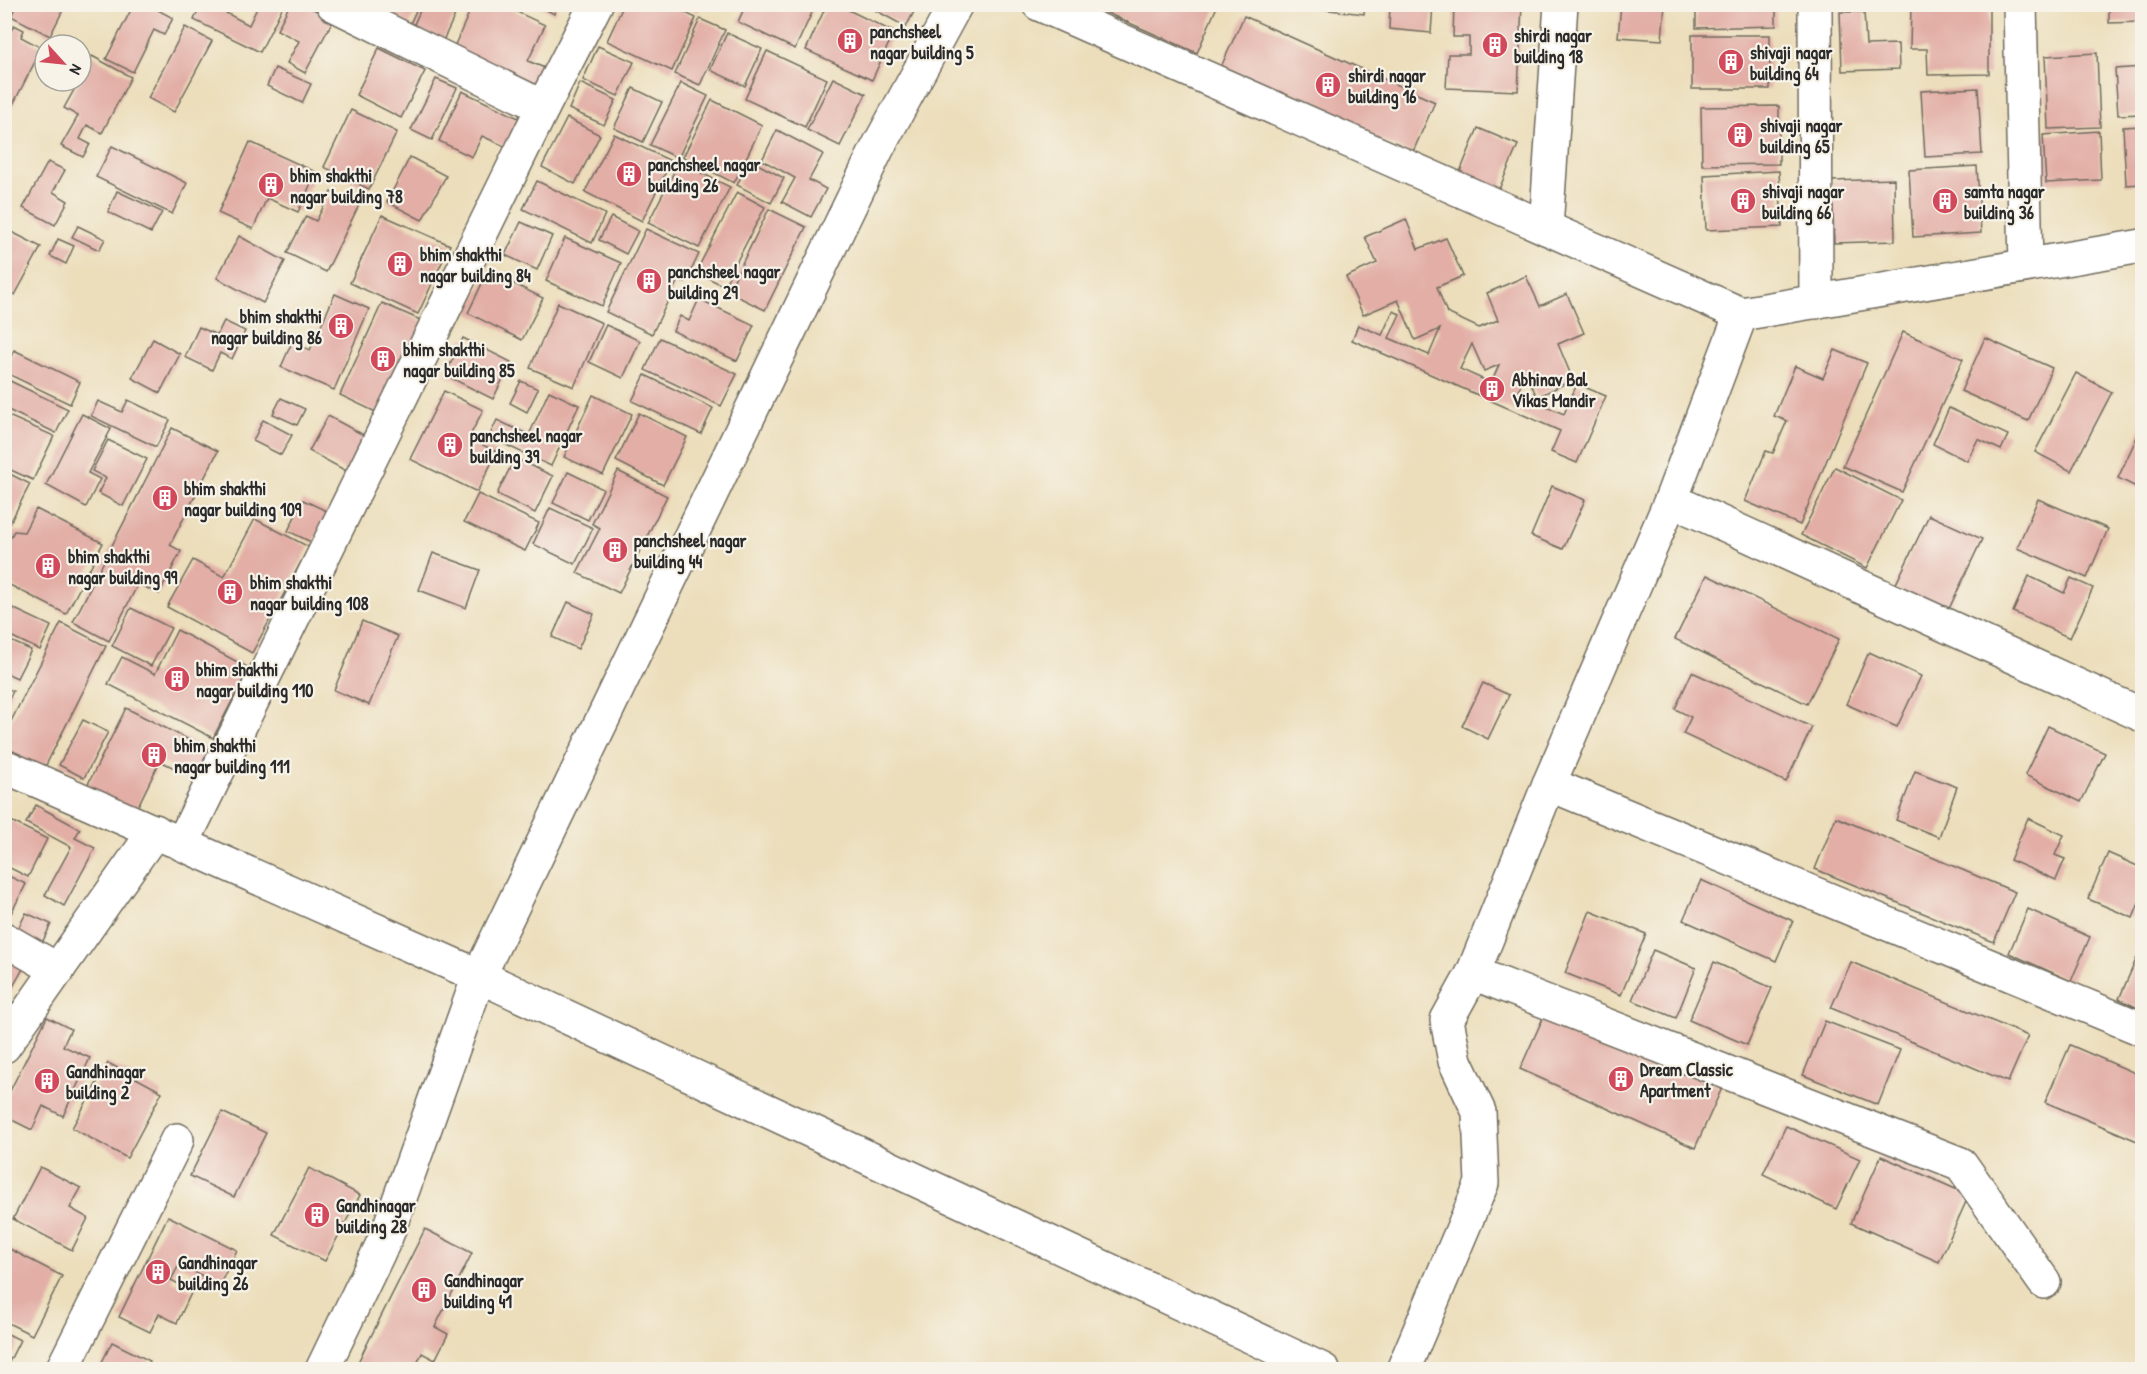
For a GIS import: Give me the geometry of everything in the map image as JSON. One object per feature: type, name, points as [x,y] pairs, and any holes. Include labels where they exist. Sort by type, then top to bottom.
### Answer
[{"type":"street","points":[[333,4],[543,107]]},
{"type":"street","points":[[4,1046],[58,970],[169,838],[596,4]]},
{"type":"street","points":[[322,1370],[386,1237],[479,976],[877,149],[956,4]]},
{"type":"street","points":[[1039,4],[1741,314],[2142,246]]},
{"type":"street","points":[[1546,228],[1561,4]]},
{"type":"street","points":[[1815,4],[1816,302]]},
{"type":"street","points":[[2020,4],[2026,265]]},
{"type":"street","points":[[1403,1370],[1482,1183],[1479,1112],[1455,1061],[1447,1020],[1473,972],[1550,784],[1671,501],[1741,314]]},
{"type":"street","points":[[1671,501],[2142,715]]},
{"type":"street","points":[[4,765],[479,976],[1323,1370]]},
{"type":"street","points":[[1550,784],[2142,1029]]},
{"type":"street","points":[[4,939],[58,970]]},
{"type":"street","points":[[1473,972],[1961,1164],[2044,1282]]},
{"type":"street","points":[[62,1370],[177,1140]]},
{"type":"building","points":[[17,4],[66,4],[52,33],[44,33],[11,16]]},
{"type":"building","points":[[134,4],[156,4],[154,8],[173,18],[164,35],[154,30],[133,72],[106,59]]},
{"type":"building","points":[[201,4],[230,4],[226,13],[249,25],[259,4],[284,4],[260,52],[194,20]]},
{"type":"building","points":[[290,4],[304,4],[333,20],[305,73],[287,63],[299,41],[277,30]]},
{"type":"building","points":[[361,4],[388,4],[383,15]]},
{"type":"building","points":[[393,4],[419,4],[409,26],[388,17]]},
{"type":"building","points":[[423,4],[460,4],[442,43],[412,29]]},
{"type":"building","points":[[473,4],[500,4],[545,25],[528,61],[547,69],[536,94],[450,56]]},
{"type":"building","points":[[535,4],[558,4],[554,14]]},
{"type":"building","points":[[624,4],[668,4],[696,18],[672,71],[607,41]]},
{"type":"building","points":[[682,4],[702,4],[698,12]]},
{"type":"building","points":[[746,4],[816,4],[795,49],[738,22]]},
{"type":"building","name":"panchsheel nagar building 5","points":[[827,4],[836,4],[894,32],[872,80],[806,50]]},
{"type":"building","points":[[864,4],[918,4],[906,27]]},
{"type":"building","points":[[1087,4],[1218,4],[1197,53]]},
{"type":"building","points":[[1303,4],[1365,4],[1364,14],[1303,7]]},
{"type":"building","points":[[1390,4],[1433,4],[1431,33],[1389,29]]},
{"type":"building","name":"shirdi nagar building 18","points":[[1454,4],[1522,4],[1518,91],[1446,88],[1448,54],[1469,54],[1469,37],[1453,37]]},
{"type":"building","points":[[1621,4],[1665,4],[1662,40],[1618,37]]},
{"type":"building","points":[[1911,4],[1989,4],[1989,74],[1928,75],[1927,49],[1910,49]]},
{"type":"building","points":[[2109,4],[2142,4],[2142,22],[2109,23]]},
{"type":"building","points":[[1696,5],[1776,5],[1776,26],[1696,28]]},
{"type":"building","points":[[1840,12],[1864,12],[1866,45],[1898,44],[1899,69],[1842,71]]},
{"type":"building","name":"shirdi nagar building 16","points":[[1244,16],[1435,102],[1412,154],[1220,69]]},
{"type":"building","points":[[700,19],[725,30],[700,85],[675,74]]},
{"type":"building","points":[[14,25],[24,30],[21,37],[33,43],[33,66],[4,122],[4,43]]},
{"type":"building","points":[[185,27],[212,41],[174,112],[148,98]]},
{"type":"building","points":[[727,33],[762,49],[745,86],[710,70]]},
{"type":"building","name":"shivaji nagar building 64","points":[[1692,35],[1770,35],[1770,89],[1692,89]]},
{"type":"building","points":[[598,46],[634,62],[618,96],[583,80]]},
{"type":"building","points":[[379,48],[425,71],[401,118],[356,95]]},
{"type":"building","points":[[767,51],[827,79],[805,127],[745,99]]},
{"type":"building","points":[[2097,53],[2100,127],[2048,129],[2045,56]]},
{"type":"building","points":[[93,57],[131,77],[102,133],[87,125],[80,139],[90,144],[83,157],[61,146],[78,116],[64,108],[72,93],[93,93]]},
{"type":"building","points":[[2142,67],[2142,114],[2118,115],[2115,69]]},
{"type":"building","points":[[275,68],[311,84],[302,103],[267,86]]},
{"type":"building","points":[[833,78],[866,94],[840,146],[807,130]]},
{"type":"building","points":[[436,79],[457,88],[432,140],[411,130]]},
{"type":"building","points":[[580,83],[616,100],[604,125],[569,109]]},
{"type":"building","points":[[681,83],[708,96],[678,158],[650,145]]},
{"type":"building","points":[[633,88],[662,102],[643,142],[614,128]]},
{"type":"building","name":"samta nagar building 36","points":[[1978,88],[1982,154],[1925,157],[1921,91]]},
{"type":"building","points":[[462,91],[527,122],[513,150],[482,136],[472,157],[439,141]]},
{"type":"building","points":[[712,100],[762,125],[734,183],[683,157]]},
{"type":"building","name":"shivaji nagar building 65","points":[[1779,106],[1779,164],[1702,165],[1701,107]]},
{"type":"building","points":[[351,110],[397,132],[369,189],[324,167]]},
{"type":"building","points":[[567,118],[600,135],[575,184],[542,167]]},
{"type":"building","points":[[2142,126],[2142,184],[2126,185],[2123,127]]},
{"type":"building","points":[[1478,128],[1518,145],[1494,201],[1455,184]]},
{"type":"building","points":[[777,130],[823,154],[809,180],[826,189],[811,217],[782,202],[795,178],[762,160]]},
{"type":"building","points":[[2099,131],[2101,180],[2046,183],[2043,135]]},
{"type":"building","name":"panchsheel nagar building 26","points":[[614,134],[671,161],[642,221],[585,192]]},
{"type":"building","name":"bhim shakthi nagar building 78","points":[[250,142],[316,172],[298,212],[267,198],[253,229],[218,213]]},
{"type":"building","points":[[112,146],[187,183],[172,214],[96,177]]},
{"type":"building","name":"bhim shakthi nagar building 84","points":[[410,157],[446,176],[422,220],[387,202]]},
{"type":"building","points":[[750,160],[784,178],[771,203],[737,185]]},
{"type":"building","points":[[48,162],[65,170],[53,192],[68,201],[55,225],[23,208]]},
{"type":"building","points":[[679,162],[730,187],[699,248],[648,223]]},
{"type":"building","name":"samta nagar building 36","points":[[1977,166],[1981,233],[1913,237],[1909,170]]},
{"type":"building","name":"shivaji nagar building 66","points":[[1779,171],[1782,227],[1706,230],[1704,175]]},
{"type":"building","points":[[1894,179],[1895,241],[1834,243],[1832,181]]},
{"type":"building","points":[[537,181],[605,214],[592,243],[523,209]]},
{"type":"building","points":[[117,191],[162,212],[151,233],[108,212]]},
{"type":"building","points":[[331,192],[359,205],[326,272],[287,253],[306,216],[316,221]]},
{"type":"building","points":[[737,192],[765,207],[724,286],[696,272]]},
{"type":"building","points":[[769,209],[806,227],[765,310],[728,292]]},
{"type":"building","name":"bhim shakthi nagar building 84","points":[[382,215],[450,245],[418,314],[350,283]]},
{"type":"building","points":[[611,217],[638,231],[626,254],[599,240]]},
{"type":"building","points":[[1406,219],[1418,249],[1446,238],[1463,276],[1437,287],[1447,313],[1479,328],[1498,320],[1487,293],[1526,276],[1540,306],[1567,294],[1584,333],[1558,344],[1573,380],[1537,397],[1526,373],[1517,394],[1564,414],[1577,384],[1606,396],[1577,463],[1551,452],[1560,431],[1352,340],[1358,325],[1382,335],[1393,311],[1400,314],[1389,338],[1429,355],[1440,329],[1415,340],[1398,300],[1363,315],[1346,277],[1377,263],[1365,237]],"holes":[[[1472,344],[1484,371],[1499,365],[1491,383],[1460,369]]]},
{"type":"building","points":[[521,222],[552,236],[537,270],[505,255]]},
{"type":"building","points":[[78,226],[105,239],[99,250],[72,237]]},
{"type":"building","points":[[4,228],[41,247],[15,295],[4,289]]},
{"type":"building","name":"panchsheel nagar building 29","points":[[646,229],[699,254],[685,283],[678,280],[652,334],[606,312]]},
{"type":"building","points":[[239,236],[285,261],[263,303],[217,278]]},
{"type":"building","points":[[565,238],[621,263],[602,306],[546,281]]},
{"type":"building","points":[[58,239],[74,246],[66,264],[50,256]]},
{"type":"building","points":[[488,271],[543,298],[522,340],[468,313]]},
{"type":"building","name":"bhim shakthi nagar building 86","points":[[335,294],[369,309],[334,390],[281,367],[292,342],[310,350]]},
{"type":"building","points":[[699,299],[754,325],[737,361],[673,331],[680,316],[689,321]]},
{"type":"building","name":"bhim shakthi nagar building 85","points":[[382,303],[427,323],[384,416],[340,395]]},
{"type":"building","points":[[558,303],[602,323],[574,387],[530,368]]},
{"type":"building","points":[[224,321],[245,331],[232,359],[220,353],[212,370],[185,357],[199,327],[217,335]]},
{"type":"building","points":[[606,325],[640,341],[623,378],[589,362]]},
{"type":"building","points":[[1903,332],[1963,359],[1902,492],[1843,466]]},
{"type":"building","points":[[463,338],[511,362],[493,399],[445,375]]},
{"type":"building","points":[[660,338],[737,374],[721,406],[645,370]]},
{"type":"building","points":[[1985,338],[2052,368],[2028,421],[1961,391]]},
{"type":"building","points":[[153,339],[180,354],[160,393],[132,378]]},
{"type":"building","points":[[14,350],[80,382],[70,404],[4,372]]},
{"type":"building","points":[[1835,350],[1867,363],[1800,525],[1745,501],[1766,451],[1773,453],[1787,421],[1774,416],[1795,366],[1823,378]]},
{"type":"building","points":[[2076,373],[2112,392],[2071,471],[2035,452]]},
{"type":"building","points":[[645,375],[713,408],[701,434],[632,401]]},
{"type":"building","points":[[4,378],[68,409],[56,433],[4,408]]},
{"type":"building","points":[[521,381],[538,389],[527,412],[510,403]]},
{"type":"building","name":"panchsheel nagar building 39","points":[[444,391],[483,410],[469,438],[497,452],[477,492],[410,459]]},
{"type":"building","points":[[549,391],[579,405],[551,466],[489,437],[497,420],[529,435]]},
{"type":"building","points":[[593,395],[632,414],[603,475],[564,457]]},
{"type":"building","points":[[281,398],[305,409],[297,425],[273,414]]},
{"type":"building","points":[[128,400],[170,420],[156,447],[91,416],[98,401],[122,412]]},
{"type":"building","points":[[1949,408],[2008,435],[2001,450],[1978,439],[1967,461],[1933,444]]},
{"type":"building","points":[[639,413],[687,437],[663,485],[616,461]]},
{"type":"building","points":[[4,414],[54,436],[33,480],[4,467]]},
{"type":"building","points":[[82,414],[111,429],[88,473],[100,479],[86,507],[46,485]]},
{"type":"building","points":[[328,416],[371,439],[352,474],[309,451]]},
{"type":"building","points":[[263,420],[292,435],[281,455],[253,441]]},
{"type":"building","points":[[2142,426],[2142,490],[2118,478]]},
{"type":"building","name":"bhim shakthi nagar building 109","points":[[172,428],[218,451],[170,545],[181,551],[159,594],[138,584],[109,641],[73,622]]},
{"type":"building","points":[[108,440],[147,459],[123,506],[98,493],[106,478],[92,471]]},
{"type":"building","points":[[515,458],[553,476],[535,513],[497,494]]},
{"type":"building","points":[[1835,467],[1901,500],[1867,568],[1801,535]]},
{"type":"building","points":[[4,471],[30,484],[10,523],[4,520]]},
{"type":"building","name":"panchsheel nagar building 44","points":[[618,471],[667,496],[619,593],[577,573],[600,528],[592,524]]},
{"type":"building","points":[[568,472],[603,489],[588,520],[553,503]]},
{"type":"building","points":[[1552,486],[1585,500],[1563,549],[1531,536]]},
{"type":"building","points":[[478,494],[539,523],[525,551],[464,522]]},
{"type":"building","points":[[2038,499],[2108,529],[2087,578],[2017,548]]},
{"type":"building","points":[[303,500],[329,512],[313,543],[288,531]]},
{"type":"building","points":[[550,508],[593,528],[575,564],[533,544]]},
{"type":"building","name":"bhim shakthi nagar building 99","points":[[36,509],[103,543],[66,614],[4,582],[4,550],[14,531],[24,532]]},
{"type":"building","points":[[1929,515],[1982,539],[1947,613],[1894,588]]},
{"type":"building","name":"bhim shakthi nagar building 108","points":[[255,519],[309,547],[252,653],[167,607],[193,560],[224,577]]},
{"type":"building","points":[[433,553],[480,570],[466,608],[419,590]]},
{"type":"building","points":[[1707,575],[1839,639],[1807,704],[1675,639]]},
{"type":"building","points":[[2029,576],[2064,593],[2071,578],[2093,588],[2070,638],[2013,612]]},
{"type":"building","points":[[568,602],[594,614],[578,649],[552,637]]},
{"type":"building","points":[[4,604],[51,626],[40,650],[4,633]]},
{"type":"building","points":[[131,608],[171,628],[151,666],[112,646]]},
{"type":"building","points":[[362,621],[398,636],[369,705],[334,690]]},
{"type":"building","points":[[61,623],[106,646],[41,775],[4,757],[4,735]]},
{"type":"building","name":"bhim shakthi nagar building 110","points":[[177,630],[249,668],[213,738],[108,684],[122,657],[155,674]]},
{"type":"building","points":[[4,638],[31,650],[17,678],[4,672]]},
{"type":"building","points":[[1869,652],[1921,676],[1897,727],[1846,704]]},
{"type":"building","points":[[1692,672],[1812,727],[1786,782],[1683,734],[1691,717],[1675,709]]},
{"type":"building","points":[[1483,683],[1509,695],[1488,739],[1462,726]]},
{"type":"building","points":[[4,687],[13,691],[4,709]]},
{"type":"building","name":"bhim shakthi nagar building 111","points":[[126,708],[209,750],[195,778],[160,761],[135,812],[86,788]]},
{"type":"building","points":[[83,720],[108,732],[84,778],[59,765]]},
{"type":"building","points":[[2048,726],[2105,753],[2081,802],[2025,775]]},
{"type":"building","points":[[1915,771],[1957,787],[1939,837],[1896,820]]},
{"type":"building","points":[[36,805],[80,829],[75,838],[95,848],[64,906],[45,895],[71,847],[26,823]]},
{"type":"building","points":[[1836,817],[2015,892],[1994,942],[1815,869]]},
{"type":"building","points":[[2028,818],[2064,835],[2055,855],[2065,859],[2056,880],[2010,860]]},
{"type":"building","points":[[11,821],[47,839],[28,877],[4,865],[4,834]]},
{"type":"building","points":[[2108,853],[2142,868],[2142,896],[2133,918],[2088,899]]},
{"type":"building","points":[[4,874],[26,884],[4,927]]},
{"type":"building","points":[[1701,880],[1793,921],[1776,961],[1683,920]]},
{"type":"building","points":[[2028,909],[2090,937],[2071,981],[2009,953]]},
{"type":"building","points":[[1590,911],[1646,934],[1621,995],[1565,973]]},
{"type":"building","points":[[26,913],[51,924],[40,947],[15,935]]},
{"type":"building","points":[[4,943],[29,958],[6,999],[4,998]]},
{"type":"building","points":[[2142,946],[2142,1010],[2119,999]]},
{"type":"building","points":[[1653,950],[1696,968],[1676,1018],[1632,1000]]},
{"type":"building","points":[[1714,962],[1772,988],[1747,1045],[1689,1020]]},
{"type":"building","points":[[1851,962],[2028,1036],[2008,1082],[1831,1008]]},
{"type":"building","name":"Dream Classic Apartment","points":[[1547,1009],[1722,1088],[1695,1148],[1520,1069]]},
{"type":"building","name":"Gandhinagar building 2","points":[[47,1017],[71,1029],[63,1046],[90,1058],[63,1116],[43,1106],[32,1130],[4,1116],[4,1103]]},
{"type":"building","points":[[1825,1021],[1900,1050],[1878,1105],[1803,1075]]},
{"type":"building","points":[[2070,1045],[2142,1076],[2142,1143],[2045,1102]]},
{"type":"building","points":[[108,1063],[162,1092],[127,1158],[72,1128]]},
{"type":"building","points":[[222,1112],[266,1133],[234,1197],[190,1176]]},
{"type":"building","points":[[1786,1126],[1860,1159],[1836,1209],[1763,1174]]},
{"type":"building","points":[[1881,1156],[1969,1195],[1939,1262],[1851,1223]]},
{"type":"building","points":[[40,1167],[81,1188],[70,1208],[88,1218],[72,1250],[13,1219]]},
{"type":"building","name":"Gandhinagar building 28","points":[[309,1168],[360,1195],[325,1261],[274,1235]]},
{"type":"building","name":"Gandhinagar building 26","points":[[168,1216],[237,1250],[220,1284],[179,1265],[171,1280],[192,1291],[177,1323],[159,1314],[150,1332],[119,1317]]},
{"type":"building","name":"Gandhinagar building 41","points":[[425,1229],[472,1253],[435,1327],[448,1334],[435,1360],[422,1353],[414,1370],[354,1370]]},
{"type":"building","points":[[4,1246],[62,1276],[32,1335],[4,1321]]},
{"type":"building","points":[[4,1332],[20,1340],[5,1370],[4,1370]]},
{"type":"building","points":[[112,1342],[150,1361],[146,1370],[98,1370]]},
{"type":"place","name":"panchsheel nagar building 5","points":[[850,41]]},
{"type":"place","name":"shirdi nagar building 18","points":[[1495,45]]},
{"type":"place","name":"shivaji nagar building 64","points":[[1731,62]]},
{"type":"place","name":"shirdi nagar building 16","points":[[1328,85]]},
{"type":"place","name":"shivaji nagar building 65","points":[[1740,135]]},
{"type":"place","name":"panchsheel nagar building 26","points":[[629,174]]},
{"type":"place","name":"bhim shakthi nagar building 78","points":[[271,185]]},
{"type":"place","name":"shivaji nagar building 66","points":[[1743,201]]},
{"type":"place","name":"samta nagar building 36","points":[[1945,201]]},
{"type":"place","name":"bhim shakthi nagar building 84","points":[[400,264]]},
{"type":"place","name":"panchsheel nagar building 29","points":[[649,281]]},
{"type":"place","name":"bhim shakthi nagar building 86","points":[[341,326]]},
{"type":"place","name":"bhim shakthi nagar building 85","points":[[383,359]]},
{"type":"place","name":"Abhinav Bal Vikas Mandir","points":[[1492,389]]},
{"type":"place","name":"panchsheel nagar building 39","points":[[450,445]]},
{"type":"place","name":"bhim shakthi nagar building 109","points":[[165,498]]},
{"type":"place","name":"panchsheel nagar building 44","points":[[615,550]]},
{"type":"place","name":"bhim shakthi nagar building 99","points":[[48,566]]},
{"type":"place","name":"bhim shakthi nagar building 108","points":[[230,592]]},
{"type":"place","name":"bhim shakthi nagar building 110","points":[[177,679]]},
{"type":"place","name":"bhim shakthi nagar building 111","points":[[154,755]]},
{"type":"place","name":"Dream Classic Apartment","points":[[1621,1079]]},
{"type":"place","name":"Gandhinagar building 2","points":[[47,1081]]},
{"type":"place","name":"Gandhinagar building 28","points":[[317,1215]]},
{"type":"place","name":"Gandhinagar building 26","points":[[158,1272]]},
{"type":"place","name":"Gandhinagar building 41","points":[[424,1290]]}]
